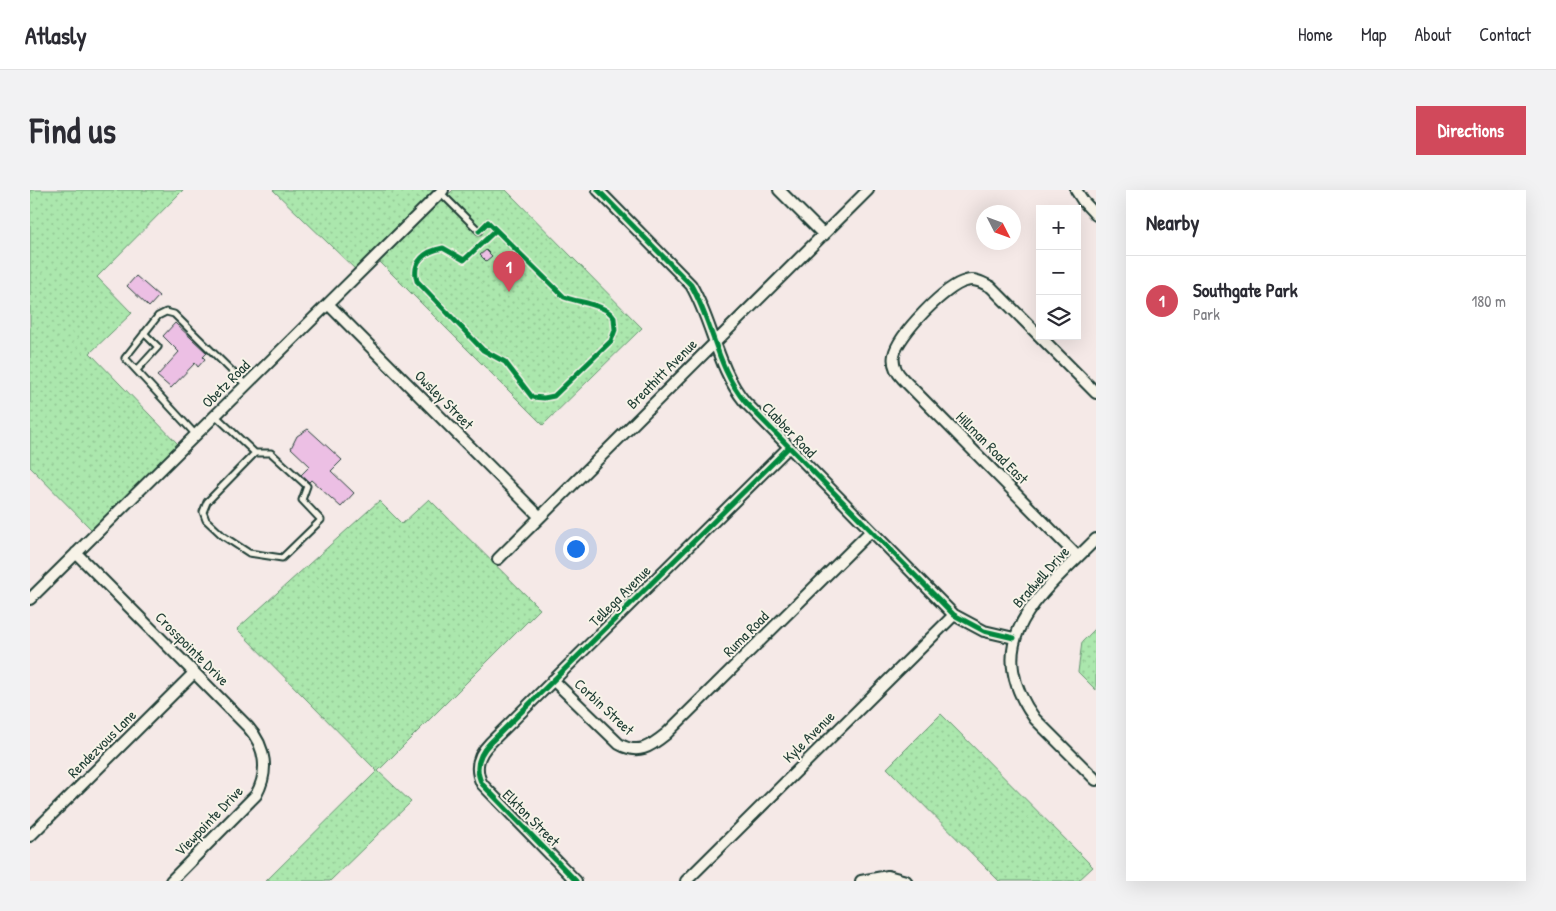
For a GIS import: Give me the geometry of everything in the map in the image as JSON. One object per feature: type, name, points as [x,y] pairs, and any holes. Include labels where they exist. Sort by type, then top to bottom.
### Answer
[{"type":"street","name":"Clabber Road","points":[[598,190],[691,285],[701,302],[726,376],[735,390],[788,447],[954,615],[984,631],[1014,638]]},
{"type":"street","points":[[779,190],[824,235]]},
{"type":"street","name":"Breathitt Avenue","points":[[498,559],[868,190]]},
{"type":"street","points":[[1076,190],[1083,202],[1096,215]]},
{"type":"street","name":"Obetz Road","points":[[30,599],[442,191]]},
{"type":"street","name":"Hillman Road East","points":[[1078,557],[902,379],[894,365],[893,356],[903,335],[953,286],[971,280],[991,287],[1096,393]]},
{"type":"street","name":"Owsley Street","points":[[328,304],[540,517]]},
{"type":"street","name":"Tellega Avenue","points":[[477,768],[485,748],[788,447]]},
{"type":"street","name":"Ruma Road","points":[[636,750],[652,745],[666,734],[871,531]]},
{"type":"street","name":"Bradwell Drive","points":[[1014,638],[1030,608],[1096,539]]},
{"type":"street","name":"Crosspointe Drive","points":[[76,553],[253,733],[264,755],[263,779]]},
{"type":"street","name":"Kyle Avenue","points":[[686,881],[954,615]]},
{"type":"street","points":[[1014,638],[1014,681],[1027,707],[1035,719],[1096,780]]},
{"type":"street","name":"Rendezvous Lane","points":[[30,836],[194,673]]},
{"type":"street","name":"Corbin Street","points":[[553,680],[613,739],[624,747],[636,750]]},
{"type":"street","name":"Elkton Street","points":[[477,768],[482,784],[492,797],[576,881]]},
{"type":"street","name":"Viewpointe Drive","points":[[171,881],[252,801],[263,779]]},
{"type":"street","points":[[860,881],[888,876],[906,881]]},
{"type":"lane","points":[[442,191],[479,231]]},
{"type":"lane","points":[[196,435],[154,392],[125,358],[158,316],[166,312],[174,314],[246,386]]},
{"type":"lane","points":[[137,370],[158,347],[144,333]]},
{"type":"lane","points":[[216,416],[255,453],[272,453],[307,486],[302,500],[321,520],[282,558],[249,553],[222,536],[206,520],[203,512],[207,502],[255,453]]},
{"type":"green space","points":[[30,190],[183,190],[97,277],[132,313],[90,353],[179,445],[92,530],[30,467]]},
{"type":"green space","points":[[273,190],[437,190],[357,271]]},
{"type":"green space","points":[[453,190],[506,190],[642,328],[543,425],[378,260]]},
{"type":"green space","points":[[429,499],[540,609],[378,771],[411,802],[330,881],[266,881],[377,771],[237,629],[379,501],[402,524]]},
{"type":"green space","points":[[1096,628],[1096,690],[1078,672],[1082,642]]},
{"type":"green space","points":[[941,714],[1093,867],[1078,881],[999,881],[887,768]]},
{"type":"building","points":[[486,250],[492,256],[486,261],[480,255]]},
{"type":"building","points":[[136,276],[159,296],[149,307],[127,286]]},
{"type":"building","points":[[175,323],[207,353],[203,357],[205,359],[198,367],[195,363],[171,388],[157,376],[179,352],[163,336]]},
{"type":"building","points":[[308,429],[342,460],[331,471],[354,493],[341,507],[311,480],[309,482],[301,475],[310,466],[291,448],[297,436]]},
{"type":"cycle path","points":[[598,190],[691,285],[705,315],[721,360],[745,402],[954,615],[984,631],[1014,638]]},
{"type":"cycle path","points":[[479,231],[488,222],[564,297],[599,307],[610,313],[614,318],[615,330],[611,341],[554,396],[544,398],[532,397],[505,362],[483,350],[417,281],[416,268],[421,258],[426,254],[443,248],[464,260],[496,230]]},
{"type":"cycle path","points":[[576,881],[482,784],[478,773],[480,757],[490,743],[789,447]]},
{"type":"place","name":"Southgate Park","points":[[509,292]]}]
